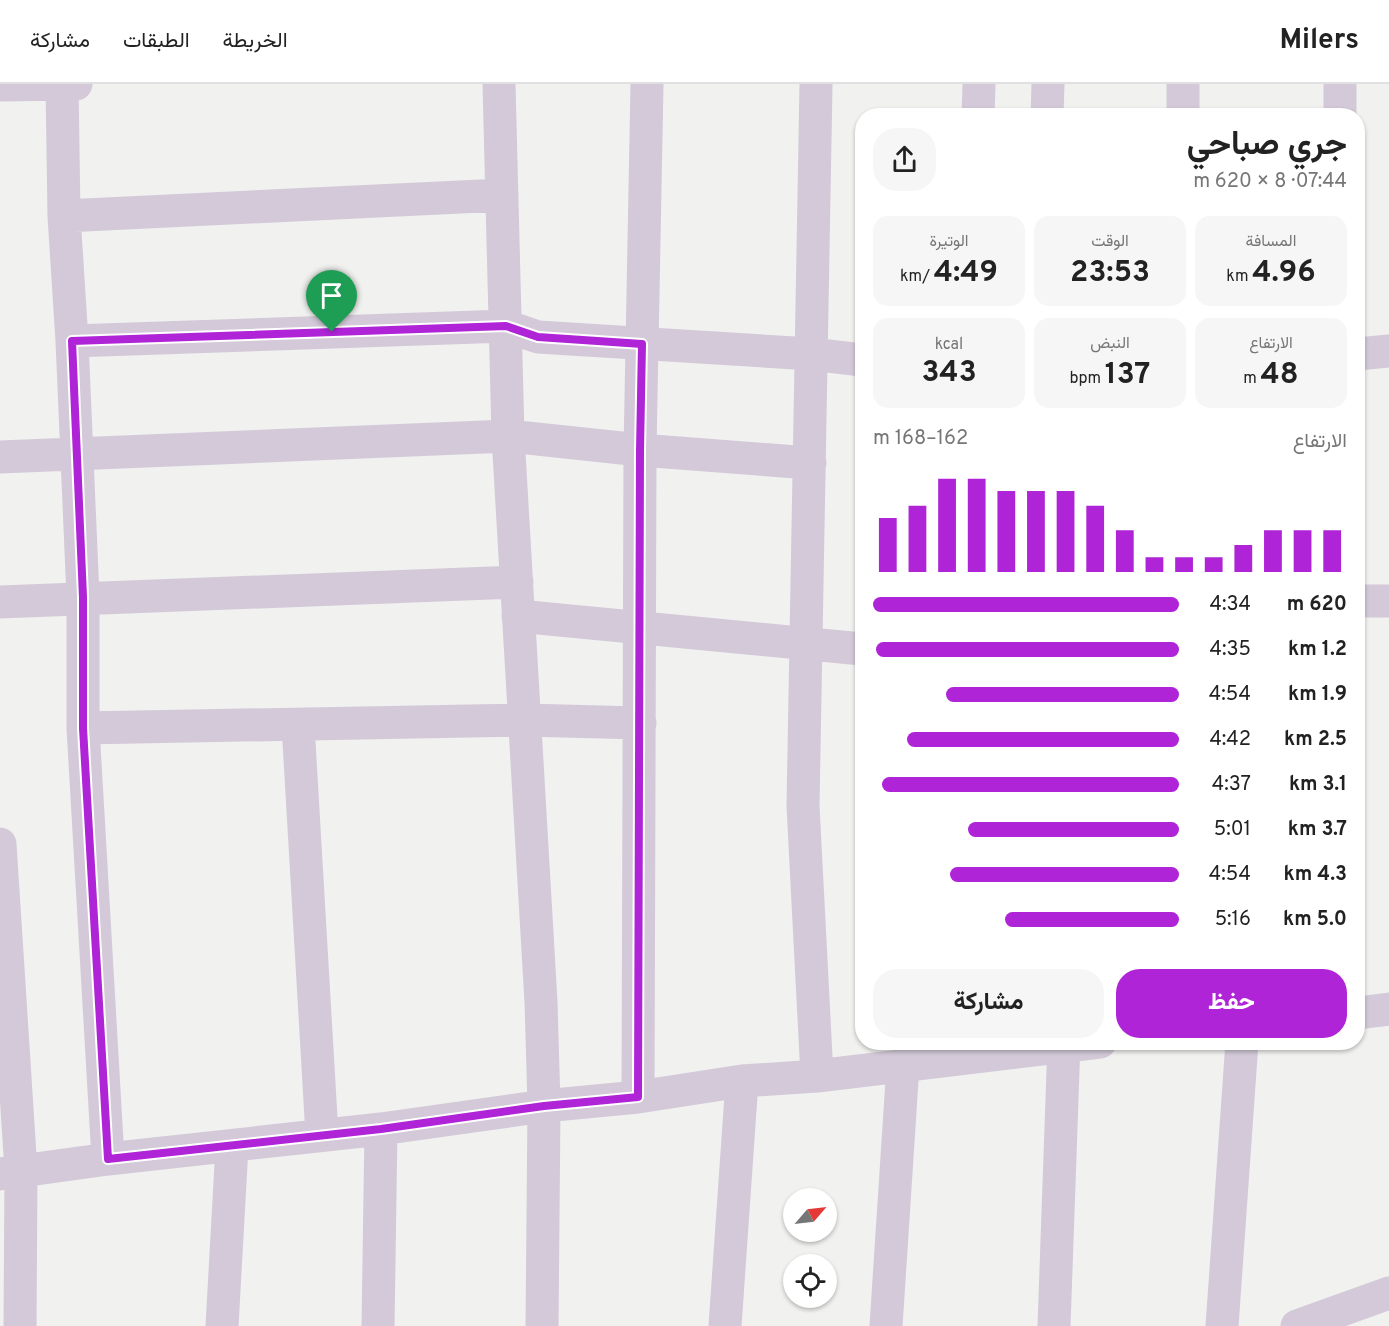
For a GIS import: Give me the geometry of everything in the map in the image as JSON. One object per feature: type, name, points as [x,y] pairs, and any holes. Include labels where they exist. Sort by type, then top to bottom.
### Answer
[{"type":"street","points":[[62,84],[64,216],[83,597],[83,728],[108,1159]]},
{"type":"street","points":[[0,85],[75,84]]},
{"type":"street","points":[[499,84],[508,436],[541,1002],[544,1106],[542,1326]]},
{"type":"street","points":[[638,1097],[640,450],[646,84]]},
{"type":"street","points":[[816,84],[803,806],[817,1076]]},
{"type":"street","points":[[978,108],[979,84]]},
{"type":"street","points":[[1047,108],[1048,84]]},
{"type":"street","points":[[1183,84],[1183,108]]},
{"type":"street","points":[[1340,84],[1340,108]]},
{"type":"street","points":[[64,216],[502,195]]},
{"type":"street","points":[[72,341],[506,326],[538,337],[812,354],[855,359]]},
{"type":"street","points":[[1365,353],[1389,351]]},
{"type":"street","points":[[0,457],[508,436],[640,450],[810,463]]},
{"type":"street","points":[[0,602],[517,582]]},
{"type":"street","points":[[1365,601],[1389,601]]},
{"type":"street","points":[[518,616],[855,648]]},
{"type":"street","points":[[83,728],[525,720],[640,723]]},
{"type":"street","points":[[298,725],[322,1135]]},
{"type":"street","points":[[0,844],[11,1172],[20,1326]]},
{"type":"street","points":[[1365,1012],[1389,1009]]},
{"type":"street","points":[[11,1172],[381,1129],[544,1106],[638,1097],[742,1081],[817,1076],[903,1065],[965,1050]]},
{"type":"street","points":[[1054,1326],[1064,1050]]},
{"type":"street","points":[[1222,1326],[1241,1050]]},
{"type":"street","points":[[886,1326],[903,1065]]},
{"type":"street","points":[[725,1326],[742,1081]]},
{"type":"street","points":[[378,1326],[381,1129]]},
{"type":"street","points":[[222,1326],[232,1146]]},
{"type":"street","points":[[1297,1326],[1389,1293]]},
{"type":"route","points":[[506,326],[538,337],[642,344],[638,1097],[544,1106],[381,1129],[108,1159],[83,728],[83,597],[72,341],[332,332],[506,326]]}]
